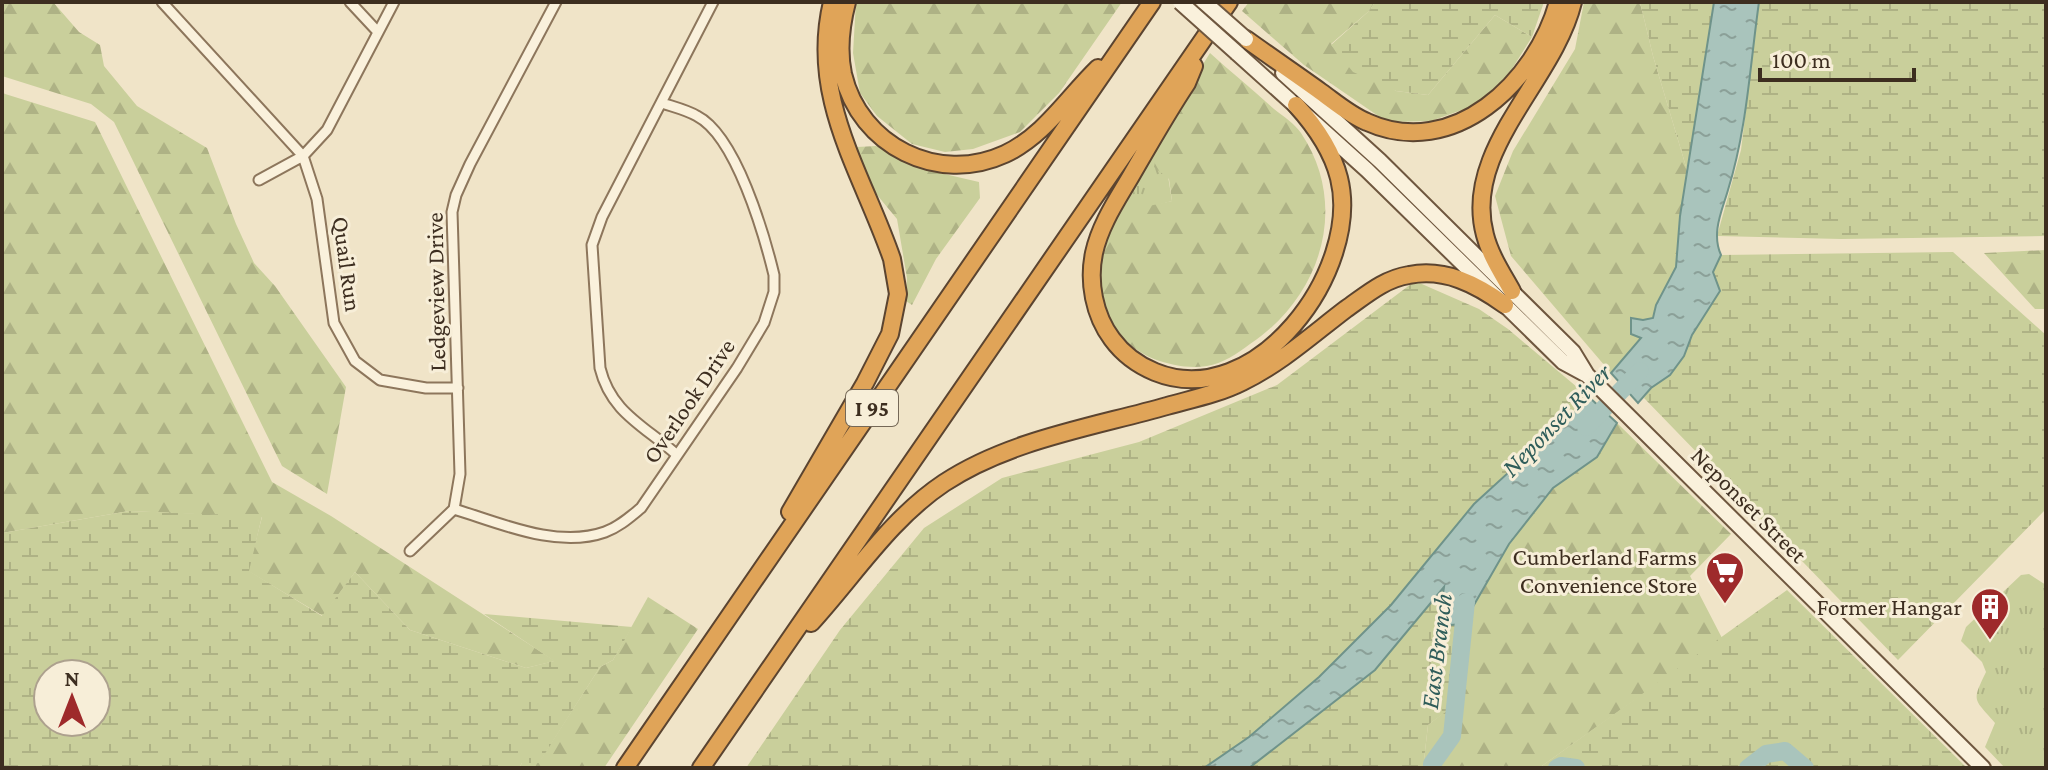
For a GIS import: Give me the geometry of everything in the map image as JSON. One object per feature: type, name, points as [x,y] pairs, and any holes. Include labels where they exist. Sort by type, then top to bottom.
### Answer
[{"type":"highway","points":[[764,565],[800,492],[880,356],[896,313],[898,294],[895,267],[840,130],[830,97],[825,49],[832,2]]},
{"type":"highway","points":[[847,2],[841,33],[841,62],[856,108],[868,125],[889,144],[913,157],[938,164],[977,164],[1018,147],[1044,126],[1120,48]]},
{"type":"highway","name":"I 95","points":[[625,768],[1152,2]]},
{"type":"highway","name":"I 95","points":[[701,768],[1229,2]]},
{"type":"highway","points":[[1241,46],[1367,122],[1401,131],[1430,131],[1471,117],[1511,85],[1540,45],[1558,2]]},
{"type":"highway","points":[[1508,298],[1484,233],[1484,179],[1497,146],[1559,40],[1573,2]]},
{"type":"highway","points":[[1206,35],[1187,83],[1122,191],[1094,251],[1092,284],[1098,313],[1113,340],[1134,360],[1159,373],[1181,378],[1220,374],[1244,364],[1273,344],[1293,325],[1315,296],[1335,250],[1342,223],[1342,198],[1338,172],[1330,152],[1296,105]]},
{"type":"highway","points":[[769,668],[906,514],[944,483],[979,463],[1024,446],[1208,395],[1239,383],[1273,364],[1377,287],[1398,277],[1426,273],[1451,276],[1508,298]]},
{"type":"main road","name":"Neponset Street","points":[[1180,2],[1241,46],[1355,138],[1508,298],[1563,362],[1587,375],[1983,768]]},
{"type":"main road","name":"Neponset Street","points":[[1204,2],[1296,105],[1508,298]]},
{"type":"street","points":[[162,2],[303,156]]},
{"type":"street","points":[[350,2],[377,31]]},
{"type":"street","points":[[259,180],[303,156],[327,130],[394,2]]},
{"type":"street","name":"Ledgeview Drive","points":[[454,509],[460,474],[451,229],[456,195],[556,2]]},
{"type":"street","points":[[677,455],[625,415],[604,383],[600,368],[592,245],[602,217],[713,2]]},
{"type":"street","name":"Overlook Drive","points":[[454,509],[555,537],[586,537],[606,532],[623,523],[641,508],[737,368],[764,323],[774,292],[774,275],[733,156],[716,132],[699,117],[662,103]]},
{"type":"street","name":"Quail Run","points":[[303,156],[317,199],[334,323],[355,361],[380,380],[426,388],[458,388]]},
{"type":"street","points":[[410,551],[454,509]]},
{"type":"green space","points":[[2,2],[53,2],[79,32],[100,45],[104,66],[137,106],[207,148],[254,263],[275,286],[346,387],[327,494],[282,466],[114,122],[91,104],[2,76]]},
{"type":"green space","points":[[856,2],[1122,2],[1059,93],[1020,132],[973,149],[945,152],[912,144],[877,116],[860,93],[853,53]]},
{"type":"green space","points":[[1249,2],[1375,2],[1331,44],[1396,91],[1428,95],[1495,15],[1532,37],[1507,77],[1473,106],[1431,121],[1387,122],[1304,65],[1242,11]]},
{"type":"green space","points":[[1375,2],[1544,2],[1532,37],[1495,15],[1428,95],[1396,91],[1353,72],[1331,45]]},
{"type":"green space","points":[[1584,2],[1640,2],[1687,170],[1676,267],[1656,305],[1653,318],[1632,318],[1641,338],[1611,373],[1511,256],[1495,196],[1513,151],[1575,49]]},
{"type":"green space","points":[[1640,2],[1714,2],[1687,170],[1653,56]]},
{"type":"green space","points":[[1759,2],[2046,2],[2046,236],[1841,239],[1717,236],[1741,150]]},
{"type":"green space","points":[[1210,53],[1301,133],[1316,161],[1324,190],[1325,219],[1320,248],[1310,276],[1295,301],[1275,324],[1224,361],[1187,367],[1154,359],[1124,339],[1105,309],[1100,292],[1099,256],[1105,238],[1121,212],[1172,201],[1169,179],[1154,167],[1161,132]]},
{"type":"green space","points":[[2,93],[95,122],[272,482],[331,516],[555,661],[526,668],[410,630],[355,572],[323,616],[248,571],[262,517],[129,511],[2,533]]},
{"type":"green space","points":[[1161,132],[1172,201],[1154,206],[1104,239]]},
{"type":"green space","points":[[876,146],[936,172],[979,182],[980,198],[936,259],[912,305],[906,301],[907,278],[897,219],[868,184],[857,147]]},
{"type":"green space","points":[[2046,250],[2046,309],[2035,309],[1984,253]]},
{"type":"green space","points":[[1953,252],[2046,335],[2046,509],[1898,660],[1644,398],[1651,388],[1670,375],[1684,356],[1692,335],[1720,291],[1713,272],[1721,255]]},
{"type":"green space","points":[[1415,281],[1479,309],[1508,329],[1590,398],[1474,504],[1391,605],[1319,677],[1249,737],[1204,768],[746,768],[840,630],[924,528],[1002,478],[1139,442],[1277,385]]},
{"type":"green space","points":[[1617,423],[1731,534],[1690,576],[1722,638],[1539,768],[1436,768],[1436,762],[1424,760],[1428,725],[1455,704],[1463,624],[1509,544],[1553,488],[1597,457]]},
{"type":"green space","points":[[129,511],[262,516],[249,571],[322,616],[355,572],[410,630],[526,668],[554,661],[484,614],[632,627],[613,660],[600,667],[539,763],[522,763],[519,768],[2,768],[2,533]]},
{"type":"green space","points":[[1452,565],[1441,597],[1438,625],[1463,624],[1455,705],[1428,725],[1424,760],[1437,762],[1436,768],[1228,768]]},
{"type":"green space","points":[[2029,574],[2046,585],[2046,768],[2005,768],[1985,747],[1995,723],[1977,700],[1986,672],[1982,662],[1961,641],[1966,627],[2021,575]]},
{"type":"green space","points":[[1787,590],[1967,768],[1539,768]]},
{"type":"green space","points":[[648,597],[698,629],[604,768],[519,768],[522,763],[539,762],[600,667],[613,660]]},
{"type":"water","points":[[1714,2],[1759,2],[1740,144],[1717,230],[1721,255],[1713,272],[1720,291],[1692,335],[1684,356],[1670,375],[1651,388],[1638,403],[1611,373],[1641,338],[1631,334],[1631,318],[1653,318],[1656,305],[1676,267],[1680,216]]},
{"type":"water","points":[[1590,398],[1617,423],[1597,457],[1553,488],[1509,544],[1463,624],[1438,626],[1444,587],[1375,670],[1249,768],[1204,768],[1249,737],[1319,677],[1391,605],[1474,504]]},
{"type":"waterway","name":"Neponset River","points":[[1586,427],[1640,371]]},
{"type":"waterway","name":"East Branch","points":[[1432,768],[1452,736],[1466,602]]},
{"type":"waterway","name":"East Branch","points":[[1748,768],[1766,754],[1785,751],[1805,768]]},
{"type":"waterway","name":"East Branch","points":[[1557,768],[1576,768]]},
{"type":"place","name":"Cumberland Farms Convenience Store","points":[[1725,605]]},
{"type":"place","name":"Former Hangar","points":[[1990,641]]}]
